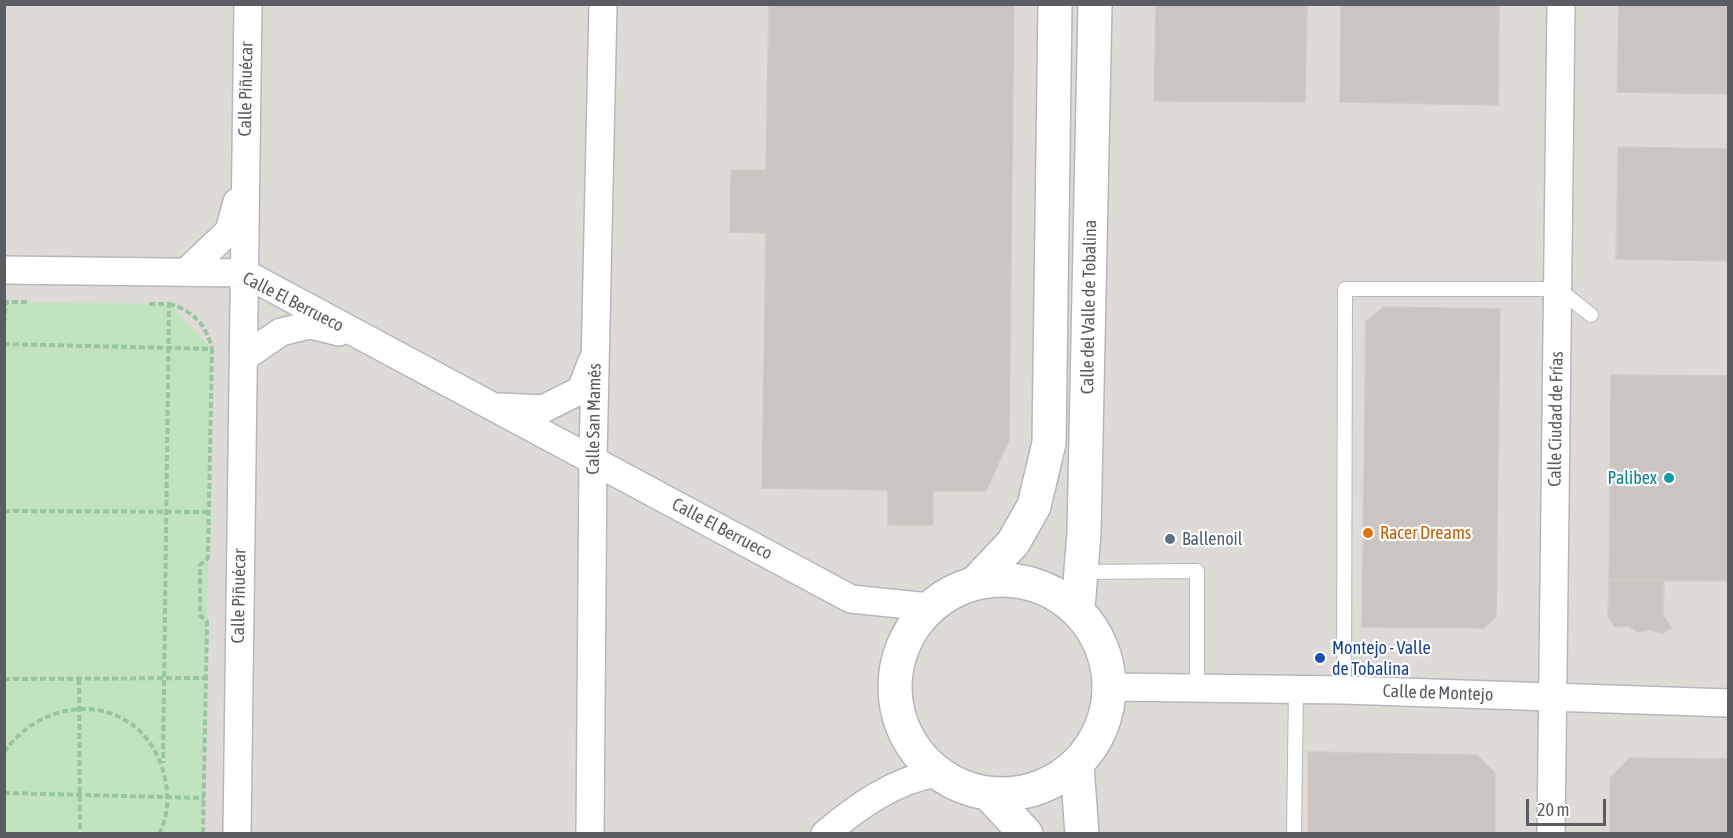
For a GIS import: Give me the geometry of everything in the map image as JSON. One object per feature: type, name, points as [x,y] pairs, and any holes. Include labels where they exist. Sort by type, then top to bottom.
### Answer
[{"type":"main road","name":"Calle del Valle de Tobalina","points":[[977,581],[1013,543],[1034,506],[1049,443],[1055,4]]},
{"type":"main road","name":"Calle del Valle de Tobalina","points":[[1078,608],[1084,533],[1095,4]]},
{"type":"main road","points":[[989,794],[1030,791],[1077,766],[1088,753],[1106,721],[1111,687],[1094,628],[1078,608],[1026,581],[977,581],[962,586],[929,607],[900,649],[894,695],[906,737],[937,773],[989,794],[1026,834]]},
{"type":"main road","points":[[1077,766],[1082,834]]},
{"type":"street","name":"Calle Piñuécar","points":[[237,834],[248,4]]},
{"type":"street","name":"Calle San Mamés","points":[[590,834],[593,459],[603,4]]},
{"type":"street","name":"Calle Ciudad de Frías","points":[[1551,834],[1561,4]]},
{"type":"street","name":"Calle Piñuécar","points":[[186,272],[229,231],[244,174]]},
{"type":"street","name":"Calle El Berrueco","points":[[4,270],[244,273],[851,599],[929,607]]},
{"type":"street","points":[[243,358],[281,332],[310,326],[358,336]]},
{"type":"street","name":"Calle El Berrueco","points":[[491,406],[543,409],[581,390],[596,351]]},
{"type":"street","name":"Calle de Montejo","points":[[1111,687],[1344,690],[1728,703]]},
{"type":"street","points":[[825,834],[854,810],[913,777],[937,773]]},
{"type":"lane","points":[[1344,690],[1345,289],[1558,289],[1591,315]]},
{"type":"lane","points":[[1081,572],[1197,571],[1197,688]]},
{"type":"lane","points":[[1294,834],[1296,689]]},
{"type":"path","points":[[4,323],[5,302],[27,302]]},
{"type":"path","points":[[149,304],[169,304],[181,307],[196,316],[209,335],[212,349],[208,558],[200,565],[200,615],[207,622],[203,834]]},
{"type":"path","points":[[161,833],[169,798],[163,763],[169,304]]},
{"type":"path","points":[[4,344],[212,349]]},
{"type":"path","points":[[4,511],[210,512]]},
{"type":"path","points":[[4,679],[206,678]]},
{"type":"path","points":[[79,679],[81,707],[80,834]]},
{"type":"path","points":[[4,752],[25,728],[51,713],[81,707],[115,715],[144,734],[163,763]]},
{"type":"path","points":[[4,793],[204,798]]},
{"type":"shaded area","points":[[5,5],[1728,5],[1728,833],[5,833]]},
{"type":"green space","points":[[6,302],[169,304],[212,349],[203,833],[5,833]]},
{"type":"building","points":[[769,4],[1014,4],[1009,440],[986,491],[933,491],[933,525],[888,525],[888,490],[762,488],[766,233],[730,232],[731,170],[766,170]]},
{"type":"building","points":[[1156,4],[1307,4],[1305,102],[1154,101]]},
{"type":"building","points":[[1341,4],[1499,4],[1498,105],[1340,102]]},
{"type":"building","points":[[1619,4],[1728,4],[1728,94],[1617,92]]},
{"type":"building","points":[[1618,147],[1728,149],[1728,261],[1616,259]]},
{"type":"building","points":[[1384,307],[1500,309],[1496,617],[1484,628],[1362,627],[1366,321]]},
{"type":"building","name":"Palibex","points":[[1611,375],[1728,376],[1728,581],[1609,580]]},
{"type":"building","points":[[1609,580],[1664,580],[1663,616],[1672,628],[1663,633],[1649,630],[1638,632],[1629,626],[1615,627],[1608,616]]},
{"type":"building","points":[[1308,752],[1477,755],[1495,773],[1495,834],[1308,834]]},
{"type":"building","points":[[1630,758],[1728,759],[1728,834],[1610,834],[1610,778]]},
{"type":"place","name":"Palibex","points":[[1669,478]]},
{"type":"place","name":"Racer Dreams","points":[[1368,533]]},
{"type":"place","name":"Ballenoil","points":[[1170,539]]},
{"type":"place","name":"Montejo - Valle de Tobalina","points":[[1320,658]]}]
